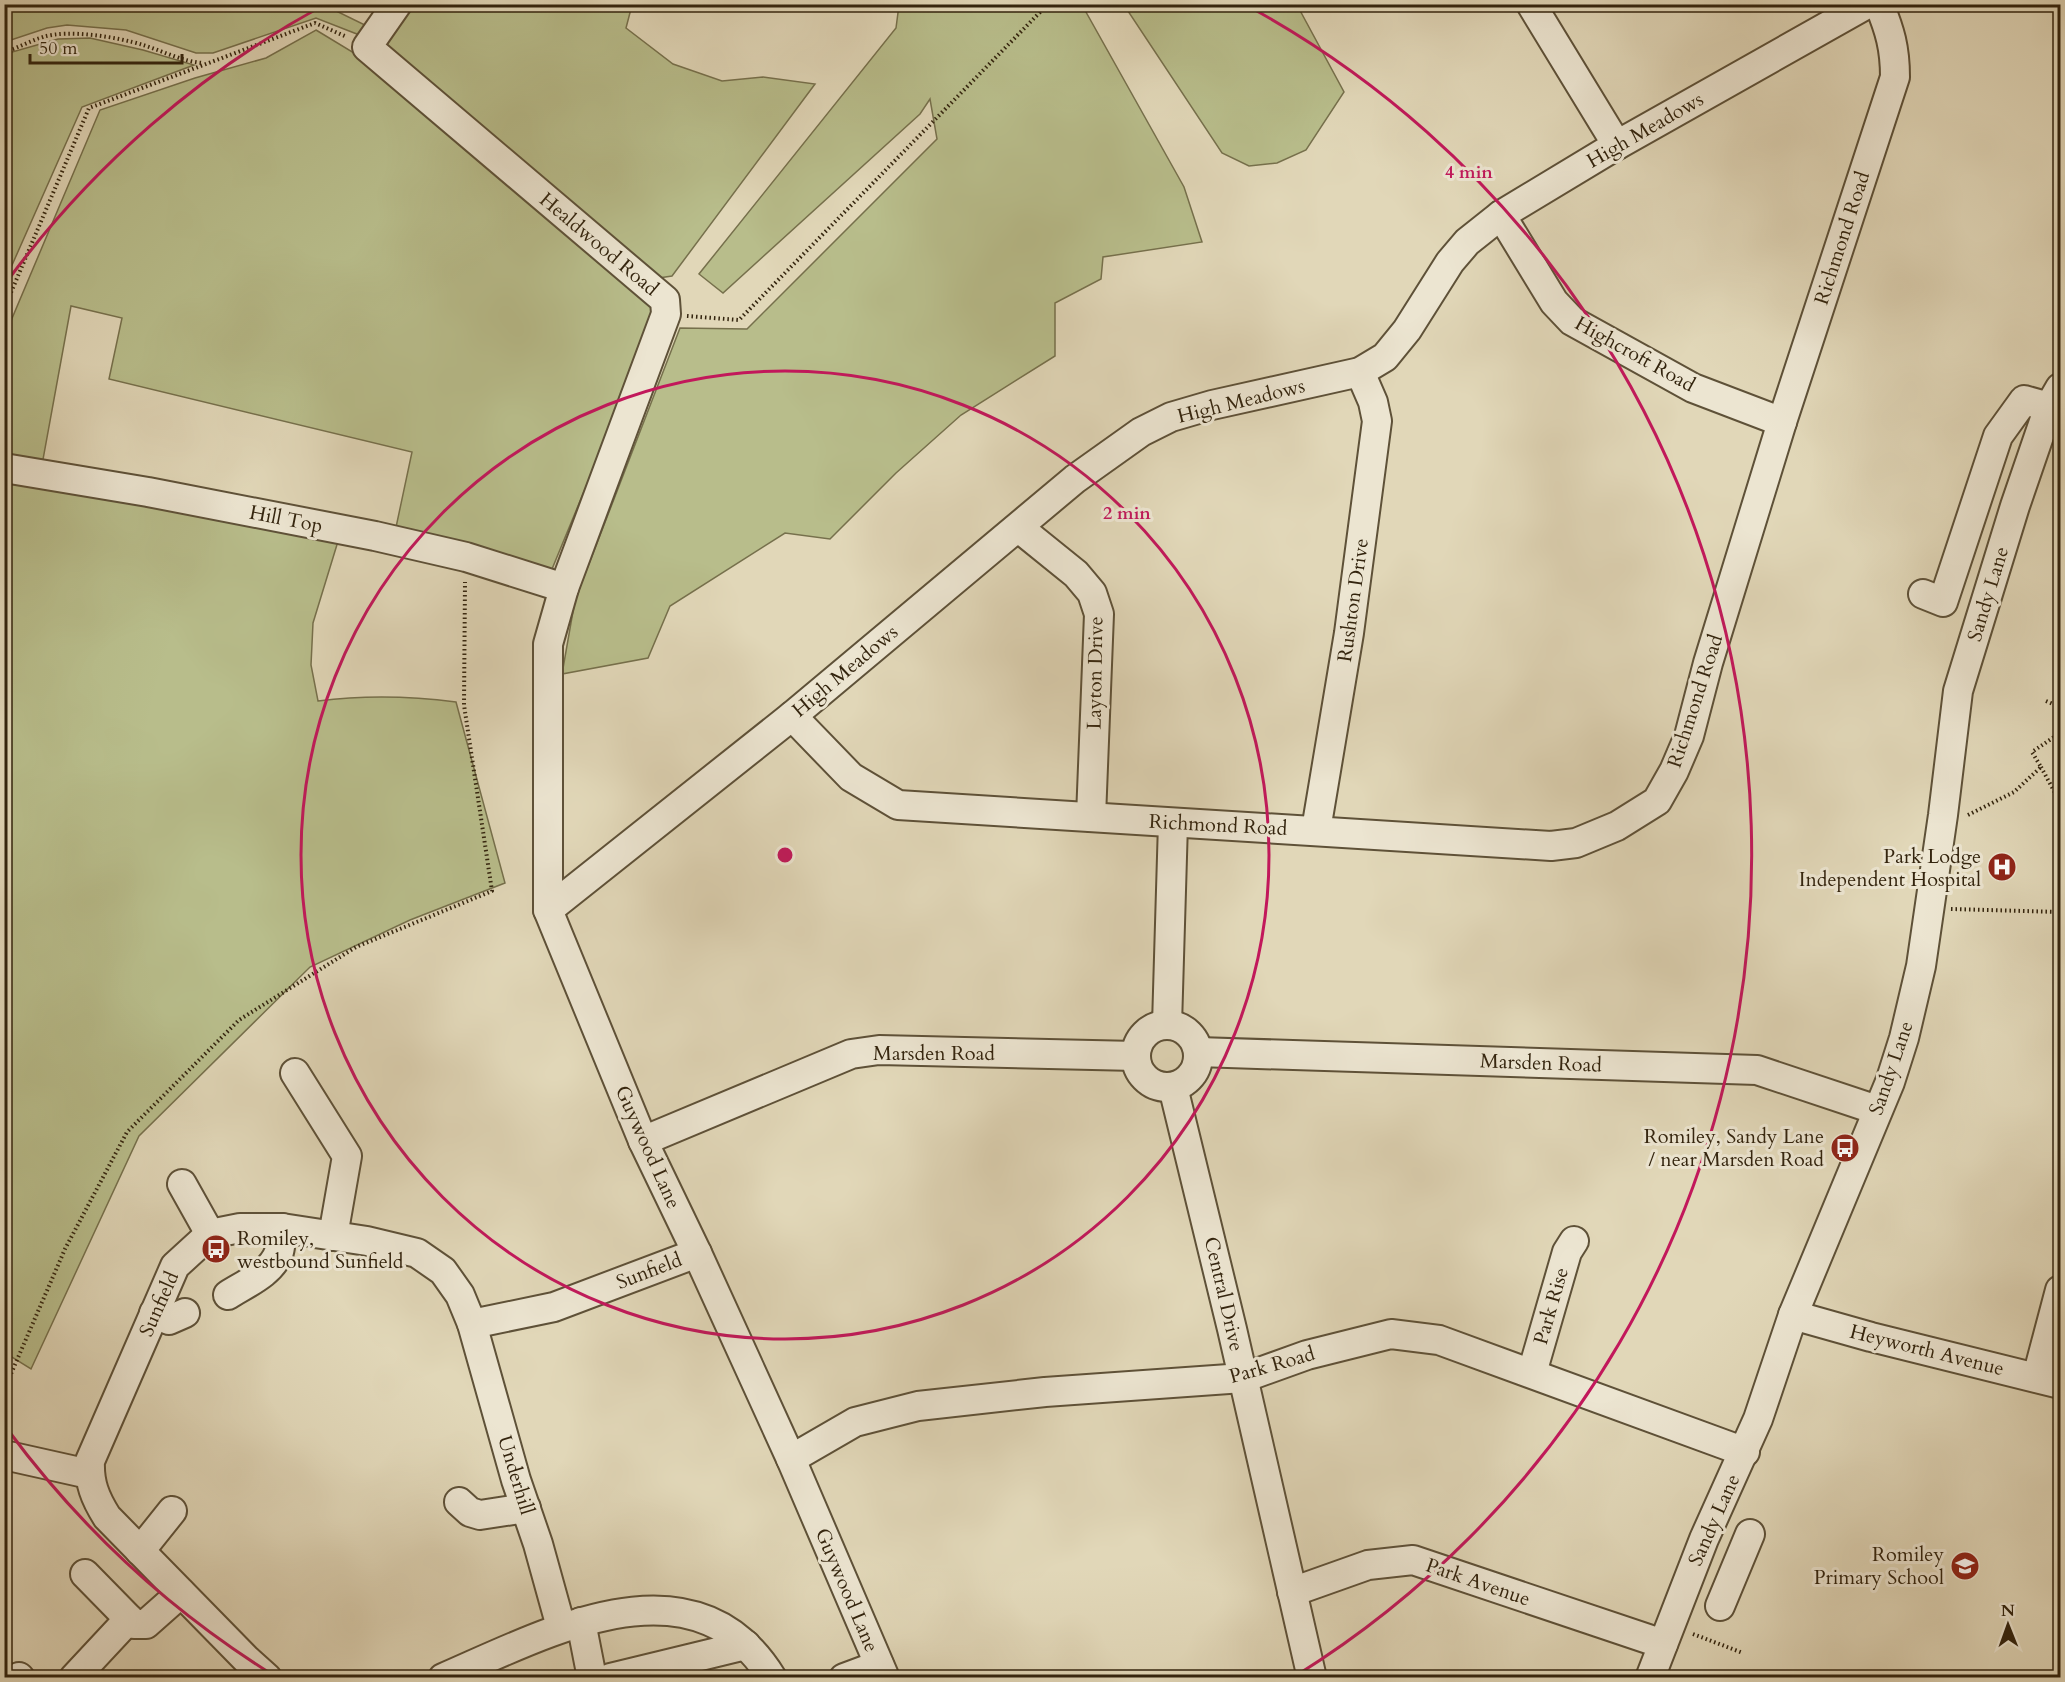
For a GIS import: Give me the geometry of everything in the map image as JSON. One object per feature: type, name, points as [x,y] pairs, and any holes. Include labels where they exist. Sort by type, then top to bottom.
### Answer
[{"type":"street","points":[[367,47],[397,4]]},
{"type":"street","points":[[1531,4],[1617,145]]},
{"type":"street","name":"High Meadows","points":[[548,910],[792,716],[1075,479],[1141,432],[1171,417],[1212,405],[1360,372],[1385,357],[1407,330],[1455,255],[1467,242],[1501,215],[1617,145],[1867,4]]},
{"type":"street","name":"Richmond Road","points":[[792,716],[851,777],[898,805],[1551,846],[1576,843],[1617,826],[1657,801],[1674,771],[1689,736],[1708,663],[1782,422],[1895,77],[1895,50],[1879,4]]},
{"type":"street","name":"Healdwood Road","points":[[367,47],[665,300],[666,314],[564,588]]},
{"type":"street","name":"Highcroft Road","points":[[1501,215],[1554,302],[1572,321],[1693,388],[1782,422]]},
{"type":"street","name":"Rushton Drive","points":[[1316,830],[1349,633],[1377,421],[1373,402],[1360,372]]},
{"type":"street","name":"Sandy Lane","points":[[1661,1659],[1701,1549],[1758,1419],[1793,1315],[1890,1082],[1904,1038],[1921,966],[1958,691],[1989,585],[2050,409],[2024,400],[1998,436],[1943,602],[1923,594]]},
{"type":"street","name":"Hill Top","points":[[4,468],[148,492],[352,531],[465,557],[564,588]]},
{"type":"street","name":"Layton Drive","points":[[1019,528],[1076,574],[1092,593],[1099,614],[1091,817]]},
{"type":"street","name":"Guywood Lane","points":[[564,588],[548,644],[548,910],[643,1141],[697,1253],[791,1460],[882,1671]]},
{"type":"street","points":[[1167,1025],[1173,823]]},
{"type":"street","points":[[1167,1025],[1178,1027],[1188,1033],[1198,1052],[1197,1064],[1192,1075],[1184,1082],[1173,1087],[1160,1087],[1147,1080],[1138,1070],[1136,1056],[1138,1044],[1145,1034],[1155,1027],[1167,1025]]},
{"type":"street","name":"Marsden Road","points":[[643,1141],[851,1054],[879,1050],[1136,1056]]},
{"type":"street","name":"Marsden Road","points":[[1198,1052],[1757,1070],[1877,1110]]},
{"type":"street","points":[[295,1073],[347,1156],[333,1236]]},
{"type":"street","name":"Central Drive","points":[[1173,1087],[1233,1329],[1312,1677]]},
{"type":"street","points":[[182,1184],[210,1234],[240,1228],[282,1228],[417,1253],[443,1271],[460,1295],[472,1324]]},
{"type":"street","points":[[228,1295],[265,1272],[273,1264],[279,1252],[282,1228]]},
{"type":"street","name":"Sunfield","points":[[89,1474],[90,1461],[175,1266],[210,1234]]},
{"type":"street","name":"Park Rise","points":[[1532,1373],[1567,1252],[1574,1241]]},
{"type":"street","name":"Sunfield","points":[[472,1324],[554,1307],[697,1253]]},
{"type":"street","points":[[2049,1381],[2061,1290]]},
{"type":"street","points":[[154,1313],[169,1320],[185,1313]]},
{"type":"street","name":"Heyworth Avenue","points":[[1793,1315],[1871,1337],[2049,1381]]},
{"type":"street","name":"Underhill","points":[[472,1324],[516,1480],[592,1677]]},
{"type":"street","name":"Park Road","points":[[791,1460],[855,1422],[918,1406],[1045,1392],[1243,1378],[1307,1355],[1391,1334],[1438,1340],[1745,1452]]},
{"type":"street","points":[[4,1455],[89,1474],[96,1500],[106,1517],[247,1660],[267,1677]]},
{"type":"street","points":[[459,1502],[470,1512],[480,1515],[526,1508]]},
{"type":"street","points":[[140,1551],[172,1511]]},
{"type":"street","points":[[1720,1606],[1750,1534]]},
{"type":"street","points":[[1701,1549],[1737,1563]]},
{"type":"street","name":"Park Avenue","points":[[1292,1592],[1368,1565],[1413,1560],[1661,1659]]},
{"type":"street","points":[[85,1574],[134,1624],[146,1623],[181,1593]]},
{"type":"street","points":[[443,1677],[571,1624],[619,1612],[678,1612],[696,1608],[708,1619],[738,1637],[764,1664],[772,1677]]},
{"type":"street","points":[[74,1677],[129,1619]]},
{"type":"street","points":[[610,1677],[746,1645]]},
{"type":"street","points":[[844,1677],[882,1671]]},
{"type":"path","points":[[666,314],[739,320],[1048,4]]},
{"type":"path","points":[[4,309],[89,108],[315,23],[367,47]]},
{"type":"path","points":[[4,52],[45,36],[65,33],[92,35],[141,44],[175,57],[208,63]]},
{"type":"path","points":[[4,1390],[65,1249],[127,1132],[239,1020],[356,947],[492,891],[464,705],[465,557]]},
{"type":"path","points":[[2046,701],[2061,706]]},
{"type":"path","points":[[2061,733],[2032,752],[2061,802]]},
{"type":"path","points":[[1968,815],[2014,792],[2041,767]]},
{"type":"path","points":[[1930,908],[2061,912]]},
{"type":"path","points":[[1661,1659],[1743,1653]]},
{"type":"green space","points":[[4,5],[324,5],[369,27],[362,36],[316,18],[213,53],[196,53],[126,30],[67,25],[47,28],[5,42]]},
{"type":"green space","points":[[404,5],[632,5],[626,28],[673,64],[722,81],[763,77],[815,84],[672,276],[652,279],[379,45]]},
{"type":"green space","points":[[899,5],[1082,5],[1184,187],[1202,242],[1103,257],[1101,279],[1055,303],[1055,356],[961,415],[896,473],[830,539],[785,533],[670,606],[648,658],[562,674],[575,600],[680,328],[747,329],[937,139],[930,99],[920,114],[723,293],[699,274],[896,28]]},
{"type":"green space","points":[[1124,5],[1297,5],[1344,92],[1306,150],[1277,163],[1249,166],[1222,153]]},
{"type":"green space","points":[[316,30],[369,62],[654,302],[654,322],[552,569],[464,545],[395,532],[412,452],[109,379],[122,318],[71,306],[42,465],[5,459],[5,335],[100,110],[195,78],[266,58]]},
{"type":"green space","points":[[90,38],[194,65],[82,107],[5,281],[5,54],[58,39]]},
{"type":"green space","points":[[5,477],[339,538],[313,623],[311,665],[318,701],[387,697],[456,702],[505,883],[410,920],[310,967],[139,1136],[31,1369],[12,1357],[5,1372]]},
{"type":"place","name":"Park Lodge Independent Hospital","points":[[2002,867]]},
{"type":"place","name":"Romiley, Sandy Lane / near Marsden Road","points":[[1845,1148]]},
{"type":"place","name":"Romiley, westbound Sunfield","points":[[216,1249]]},
{"type":"place","name":"Romiley Primary School","points":[[1965,1566]]}]
